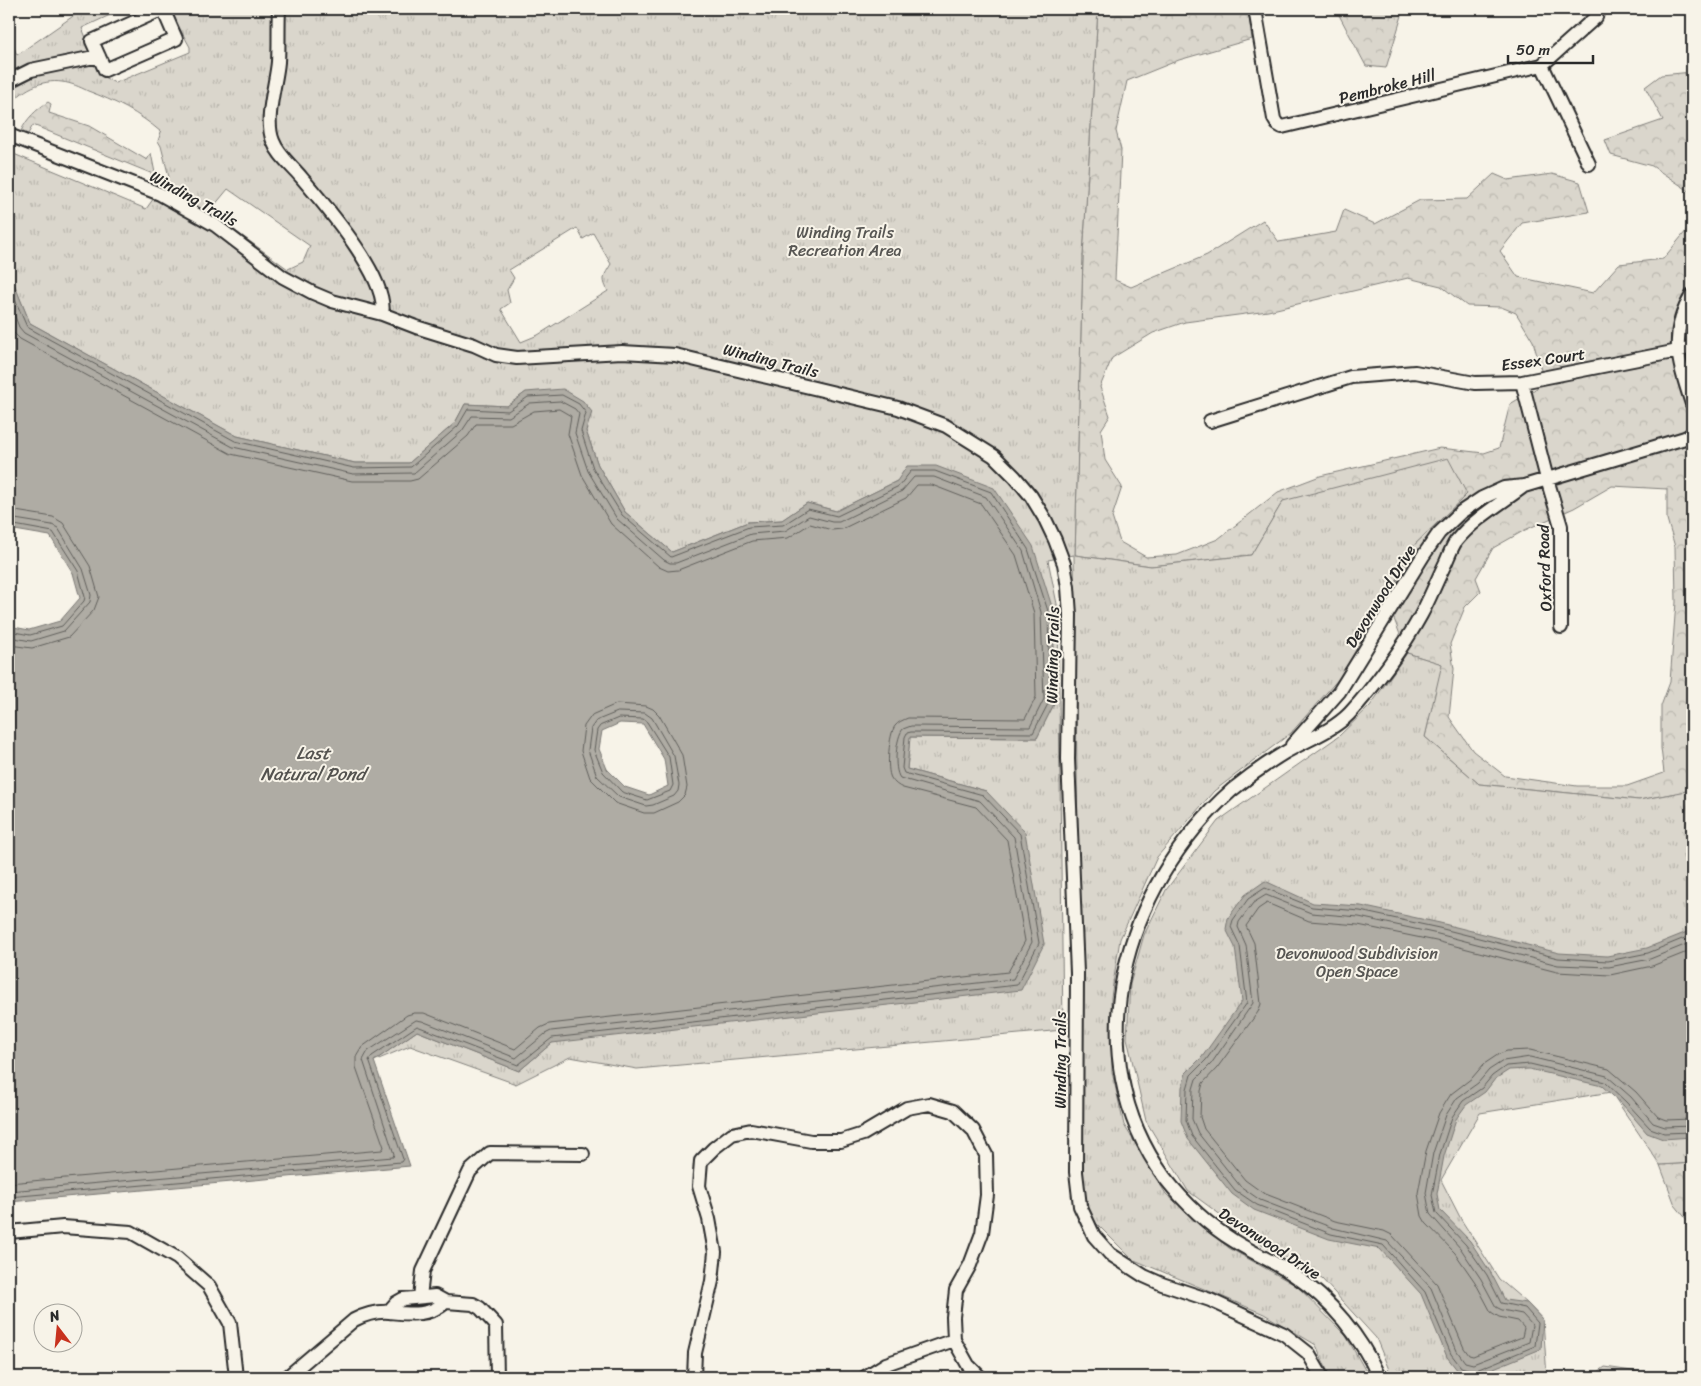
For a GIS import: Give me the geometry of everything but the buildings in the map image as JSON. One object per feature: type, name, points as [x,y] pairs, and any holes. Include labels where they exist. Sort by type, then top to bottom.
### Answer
[{"type":"street","points":[[163,9],[171,12],[176,39],[105,70],[99,56],[92,41],[163,9]]},
{"type":"street","points":[[279,9],[278,61],[270,123],[272,140],[278,152],[350,237],[366,263],[383,300],[382,314]]},
{"type":"street","name":"Pembroke Hill","points":[[1255,9],[1274,119],[1282,127],[1542,65],[1596,16],[1598,9]]},
{"type":"street","points":[[9,81],[31,70],[99,56]]},
{"type":"street","points":[[1542,65],[1588,164]]},
{"type":"street","name":"Winding Trails","points":[[9,135],[160,194],[215,225],[283,276],[313,293],[332,301],[382,314],[474,345],[496,355],[509,357],[622,352],[675,355],[898,408],[946,426],[994,456],[1031,496],[1045,518],[1064,564],[1068,587],[1070,615],[1068,760],[1077,973],[1076,1172],[1080,1206],[1094,1236],[1110,1254],[1144,1276],[1210,1300],[1284,1334],[1308,1353],[1322,1377]]},
{"type":"street","points":[[1692,295],[1685,306],[1678,331],[1678,352],[1692,404]]},
{"type":"street","name":"Essex Court","points":[[1210,421],[1351,377],[1415,372],[1475,383],[1522,382],[1678,352],[1692,347]]},
{"type":"street","name":"Oxford Road","points":[[1522,382],[1561,526],[1561,628]]},
{"type":"street","name":"Devonwood Drive","points":[[1285,752],[1339,692],[1423,556],[1439,533],[1461,512],[1482,498],[1504,488],[1524,486],[1685,438],[1692,434]]},
{"type":"street","name":"Devonwood Drive","points":[[1379,1377],[1368,1355],[1352,1331],[1313,1289],[1295,1276],[1220,1232],[1202,1217],[1165,1178],[1143,1142],[1130,1110],[1122,1078],[1118,1037],[1118,1001],[1131,942],[1152,892],[1175,856],[1208,813],[1234,789],[1285,752],[1324,733],[1347,715],[1385,670],[1420,616],[1455,543],[1483,514],[1524,486]]},
{"type":"street","points":[[694,1377],[694,1353],[712,1281],[715,1252],[709,1219],[699,1186],[702,1161],[714,1148],[732,1134],[751,1130],[811,1141],[841,1141],[864,1134],[907,1108],[929,1104],[953,1111],[973,1130],[986,1155],[987,1195],[982,1233],[970,1265],[956,1290],[953,1316],[954,1340],[968,1365],[980,1377]]},
{"type":"street","points":[[420,1297],[423,1271],[470,1171],[490,1153],[583,1154]]},
{"type":"street","points":[[9,1232],[63,1227],[131,1232],[177,1258],[209,1286],[230,1323],[236,1377]]},
{"type":"street","points":[[388,1312],[396,1303],[403,1299],[420,1297],[435,1296],[446,1302],[474,1304],[496,1325],[496,1377]]},
{"type":"street","points":[[287,1377],[354,1320],[364,1316],[388,1312],[406,1315],[419,1313],[440,1307],[446,1302]]},
{"type":"street","points":[[865,1377],[886,1364],[954,1340]]},
{"type":"green space","name":"Winding Trails Recreation Area","points":[[89,9],[123,9],[82,28],[102,76],[115,83],[190,52],[190,47],[169,9],[1098,9],[1083,255],[1075,555],[1151,566],[1251,555],[1283,501],[1448,458],[1467,494],[1409,550],[1388,603],[1341,676],[1291,733],[1214,791],[1157,857],[1120,939],[1111,997],[1112,1072],[1124,1125],[1166,1194],[1229,1248],[1297,1286],[1346,1336],[1369,1377],[1330,1377],[1316,1345],[1264,1314],[1132,1259],[1093,1220],[1083,1200],[1074,555],[1048,560],[1058,609],[1063,1030],[637,1069],[570,1057],[516,1084],[410,1046],[374,1061],[417,1031],[519,1071],[552,1043],[986,791],[907,769],[910,737],[1037,738],[1055,702],[1053,610],[897,481],[836,511],[807,503],[782,520],[748,522],[672,552],[625,512],[598,465],[586,431],[526,392],[507,406],[465,404],[455,423],[409,463],[355,463],[237,436],[30,323],[9,273],[9,152],[146,209],[169,177],[158,141],[161,132],[135,113],[108,99],[72,84],[47,82],[25,91],[9,107],[9,36],[17,55],[79,12]],"holes":[[[228,189],[310,246],[303,262],[288,269],[209,212]],[[577,228],[583,239],[593,233],[611,264],[604,277],[608,291],[538,335],[521,342],[501,309],[510,303],[507,290],[514,278],[509,270]]]},
{"type":"green space","points":[[1098,9],[1248,9],[1252,39],[1179,60],[1127,81],[1116,131],[1121,150],[1115,280],[1131,287],[1207,255],[1263,220],[1279,242],[1336,232],[1344,210],[1375,224],[1420,200],[1467,199],[1494,174],[1508,180],[1552,174],[1580,182],[1589,212],[1522,223],[1500,251],[1518,277],[1593,293],[1619,264],[1663,259],[1691,225],[1692,216],[1692,790],[1639,800],[1479,784],[1425,737],[1441,664],[1407,653],[1388,603],[1409,550],[1467,494],[1283,501],[1251,555],[1151,566],[1075,555],[1083,255]],"holes":[[[1408,278],[1441,286],[1467,306],[1501,307],[1516,313],[1533,341],[1541,370],[1537,388],[1510,404],[1499,448],[1484,453],[1440,448],[1320,476],[1278,492],[1218,539],[1177,555],[1146,557],[1120,542],[1112,517],[1122,487],[1105,460],[1101,430],[1110,416],[1100,387],[1112,358],[1153,333],[1185,322],[1268,311]],[[1612,486],[1667,489],[1667,519],[1675,547],[1676,602],[1670,682],[1661,706],[1661,748],[1664,773],[1627,786],[1577,786],[1505,776],[1473,751],[1449,717],[1454,669],[1450,644],[1465,607],[1481,591],[1476,578],[1493,548],[1525,530],[1574,508]]]},
{"type":"green space","points":[[1332,9],[1404,9],[1386,68],[1366,66],[1339,15]]},
{"type":"green space","points":[[1692,72],[1692,193],[1652,166],[1611,155],[1605,140],[1663,120],[1645,87],[1661,75]]},
{"type":"green space","points":[[48,102],[51,104],[49,113],[89,126],[147,160],[151,153],[156,186],[150,184],[153,174],[33,125],[28,134],[21,131],[32,115]]},
{"type":"green space","name":"Devonwood Subdivision Open Space","points":[[1407,653],[1442,664],[1425,737],[1479,784],[1639,800],[1692,790],[1692,1163],[1660,1165],[1611,1092],[1480,1113],[1441,1180],[1462,1221],[1499,1279],[1527,1303],[1543,1320],[1547,1377],[1392,1377],[1376,1338],[1322,1279],[1255,1240],[1188,1191],[1146,1121],[1127,1038],[1130,984],[1144,935],[1166,890],[1218,821],[1339,736],[1370,706]]},
{"type":"green space","points":[[1692,1163],[1692,1226],[1675,1205],[1660,1165]]},
{"type":"green space","points":[[1605,1367],[1639,1372],[1639,1377],[1591,1377]]},
{"type":"water","name":"Last Natural Pond","points":[[9,281],[13,281],[30,323],[237,436],[355,463],[409,463],[455,423],[465,404],[507,406],[526,392],[563,389],[583,401],[592,412],[586,431],[598,465],[625,512],[672,552],[748,522],[782,520],[807,503],[836,511],[897,481],[907,466],[936,466],[994,488],[1033,546],[1053,610],[1055,702],[1037,738],[910,737],[907,769],[986,791],[1025,832],[1044,944],[1021,990],[552,1043],[519,1071],[417,1031],[374,1061],[410,1166],[9,1202],[9,626],[29,630],[60,621],[80,598],[73,573],[50,536],[9,529]],"holes":[[[620,723],[643,724],[664,759],[668,786],[649,795],[625,787],[607,769],[599,749],[602,731]]]},
{"type":"water","points":[[1265,881],[1313,903],[1361,906],[1440,923],[1559,953],[1607,956],[1647,948],[1692,930],[1692,1137],[1663,1139],[1647,1133],[1623,1105],[1602,1086],[1529,1069],[1509,1070],[1495,1079],[1485,1092],[1466,1105],[1456,1119],[1444,1156],[1437,1194],[1440,1210],[1470,1241],[1491,1273],[1505,1300],[1527,1303],[1543,1320],[1541,1349],[1474,1376],[1458,1371],[1447,1357],[1421,1294],[1380,1249],[1329,1239],[1254,1210],[1232,1194],[1188,1139],[1181,1121],[1182,1087],[1186,1073],[1202,1057],[1242,1001],[1235,947],[1226,929],[1228,918],[1245,895]]}]
